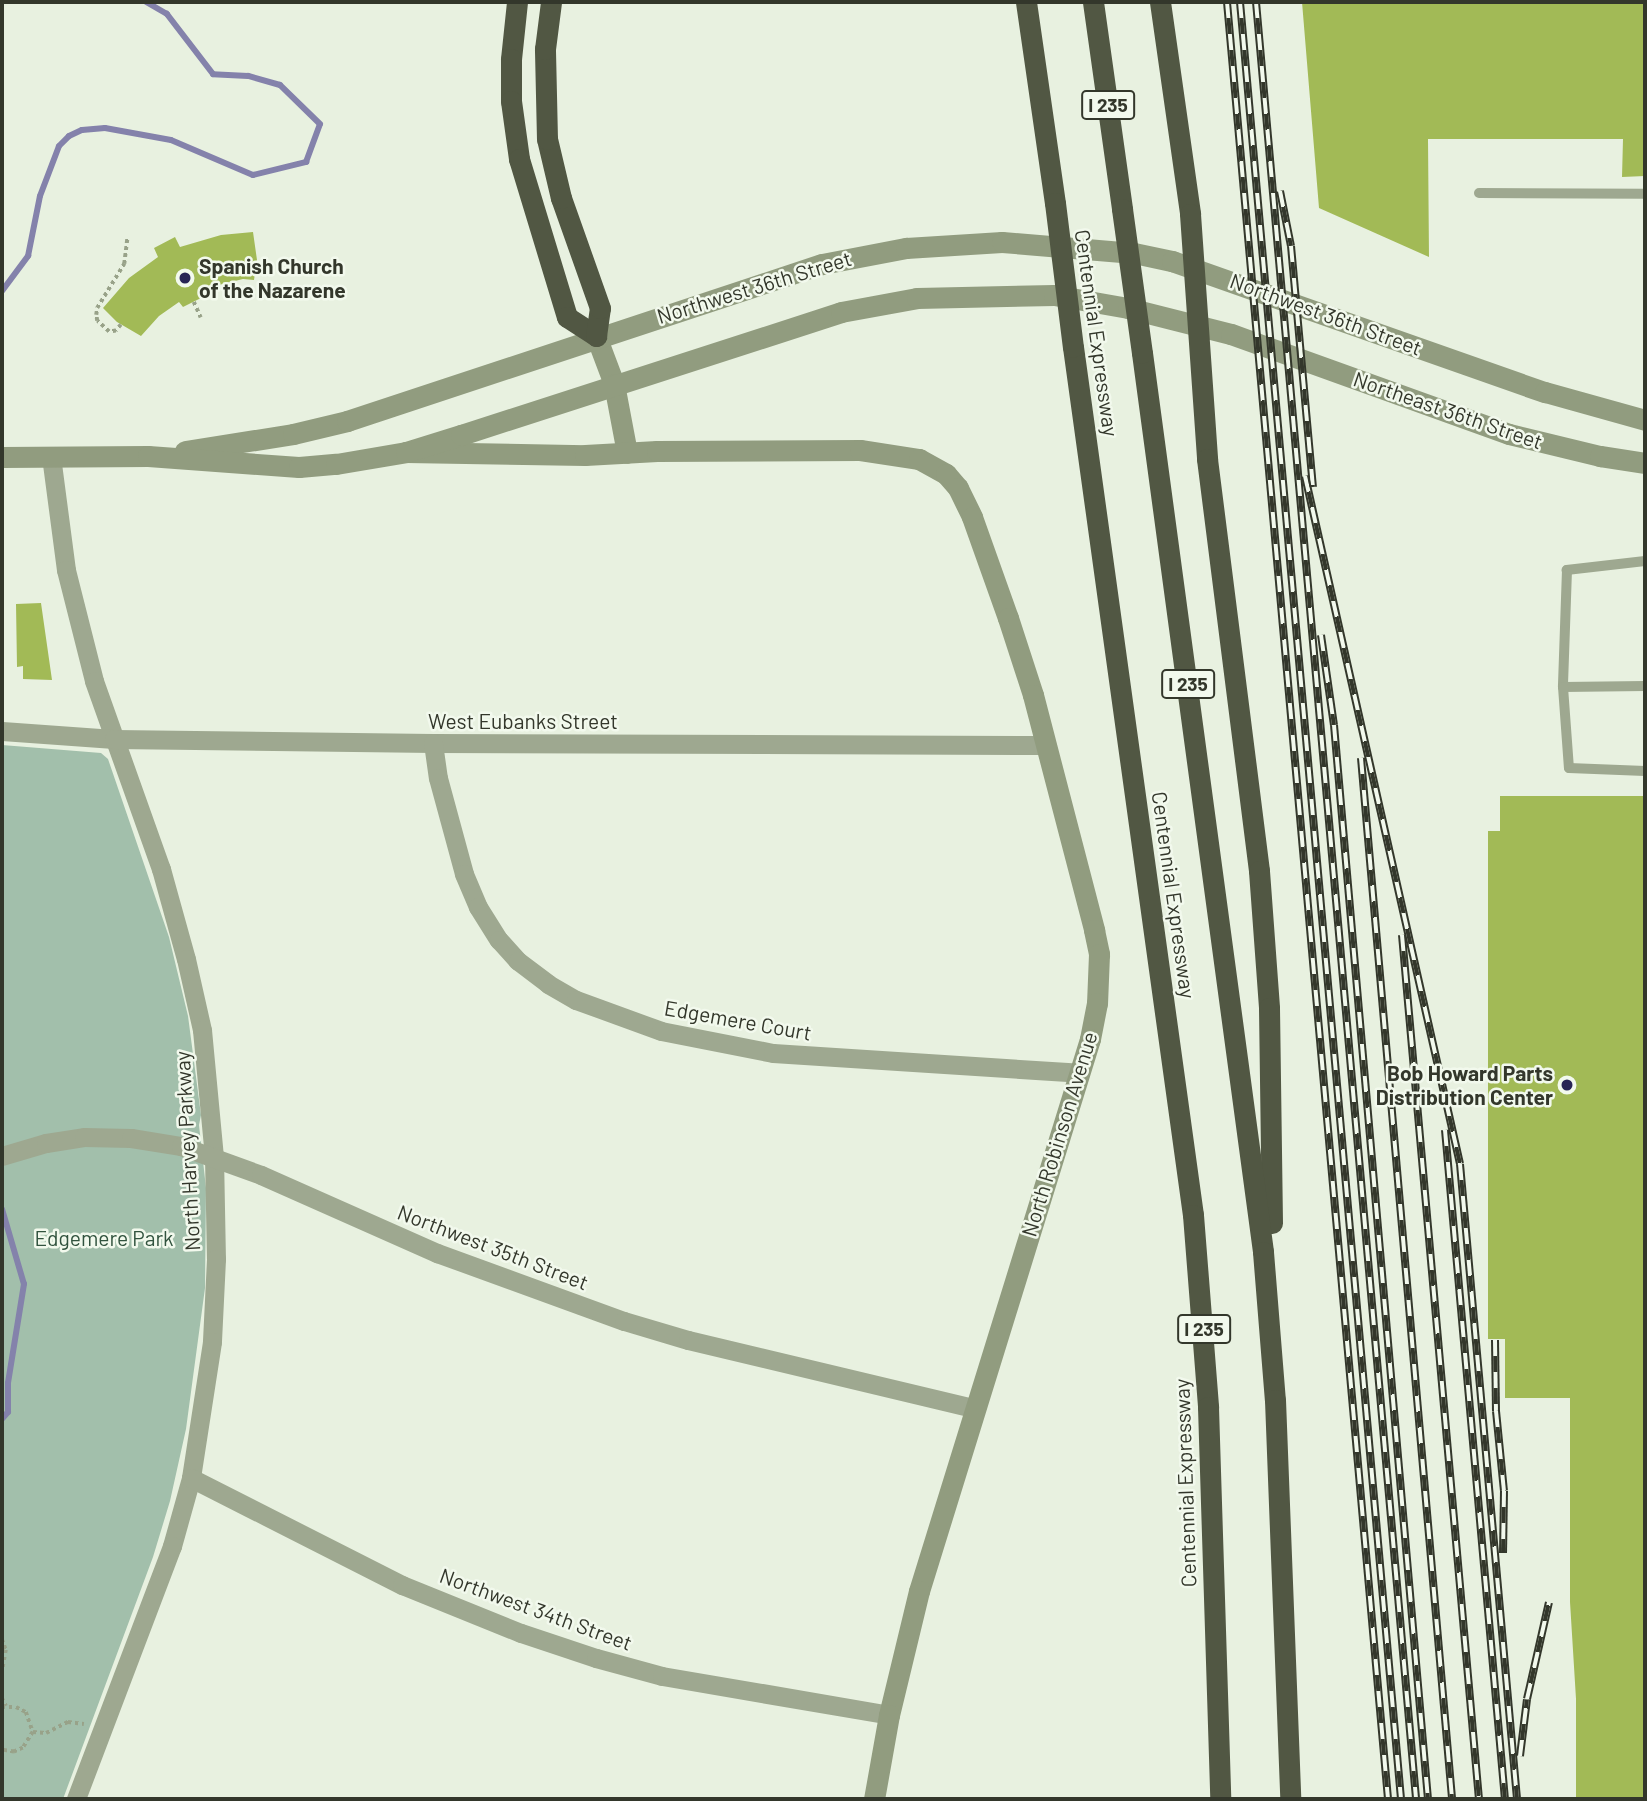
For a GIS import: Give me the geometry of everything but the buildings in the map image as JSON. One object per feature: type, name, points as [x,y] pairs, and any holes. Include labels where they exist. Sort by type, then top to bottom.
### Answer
[{"type":"highway","points":[[517,2],[511,59],[511,101],[519,159],[567,317],[596,336],[600,307],[561,198],[547,139],[545,49],[551,2]]},
{"type":"highway","name":"Centennial Expressway","points":[[1026,2],[1193,1215],[1208,1407],[1220,1799]]},
{"type":"highway","name":"Centennial Expressway","points":[[1093,2],[1248,1119],[1263,1252],[1275,1400],[1290,1799]]},
{"type":"highway","points":[[1160,2],[1188,200],[1207,459],[1262,912],[1269,1008],[1275,1400]]},
{"type":"main road","name":"Northwest 36th Street","points":[[148,457],[293,434],[347,421],[596,336],[822,264],[906,248],[963,243],[1035,243],[1134,253],[1193,267],[1545,392],[1645,420]]},
{"type":"main road","name":"Northwest 36th Street","points":[[2,457],[148,457],[299,467],[406,452],[841,312],[917,298],[1054,295],[1077,297],[1198,326]]},
{"type":"main road","name":"Northeast 36th Street","points":[[1198,326],[1254,342],[1509,434],[1600,457],[1645,463]]},
{"type":"main road","points":[[406,452],[573,455],[628,453],[614,384],[596,336]]},
{"type":"main road","name":"North Robinson Avenue","points":[[628,453],[887,452],[919,459],[946,474],[958,488],[980,537],[1029,682],[1098,954],[1097,1003],[1090,1039],[919,1591],[889,1715],[874,1799]]},
{"type":"street","name":"North Harvey Parkway","points":[[51,457],[66,569],[94,681],[161,869],[202,1030],[214,1156],[216,1259],[212,1342],[191,1478],[172,1546],[76,1799]]},
{"type":"street","name":"West Eubanks Street","points":[[2,731],[114,738],[433,743],[1045,744]]},
{"type":"street","name":"Edgemere Court","points":[[433,743],[438,778],[461,862],[478,907],[499,940],[518,961],[548,984],[576,1000],[661,1031],[774,1053],[1079,1073]]},
{"type":"street","name":"Northwest 35th Street","points":[[2,1156],[64,1140],[108,1137],[174,1144],[214,1156],[437,1253],[624,1321],[688,1340],[974,1408]]},
{"type":"street","name":"Northwest 34th Street","points":[[191,1478],[402,1585],[571,1650],[662,1676],[889,1715]]},
{"type":"lane","points":[[1479,193],[1645,194]]},
{"type":"lane","points":[[1645,561],[1567,569],[1563,687],[1569,768],[1645,771]]},
{"type":"lane","points":[[1563,687],[1645,686]]},
{"type":"path","points":[[121,325],[116,331],[109,332],[102,328],[96,315],[97,308],[124,264],[127,238]]},
{"type":"path","points":[[194,302],[201,318]]},
{"type":"path","points":[[2,1639],[6,1650],[2,1672]]},
{"type":"path","points":[[2,1698],[4,1707],[26,1712],[33,1732]]},
{"type":"path","points":[[33,1732],[46,1733],[68,1722],[83,1724]]},
{"type":"path","points":[[2,1750],[14,1752],[23,1748],[33,1732]]},
{"type":"green space","name":"Edgemere Park","points":[[2,745],[101,753],[108,759],[169,937],[188,1016],[201,1115],[199,1125],[206,1188],[205,1288],[186,1429],[170,1501],[153,1557],[63,1799],[2,1799]]},
{"type":"waterway","points":[[2,291],[28,256],[40,196],[59,146],[69,136],[82,130],[105,128],[171,140],[253,175],[306,162],[320,124],[280,85],[248,76],[213,74],[167,14],[146,2]]},
{"type":"waterway","points":[[2,1209],[24,1284],[8,1383],[8,1412],[2,1419]]},
{"type":"railway","points":[[1227,2],[1388,1799]]},
{"type":"railway","points":[[1240,2],[1401,1799]]},
{"type":"railway","points":[[1256,2],[1416,1799]]},
{"type":"railway","points":[[1280,191],[1291,246],[1313,487]]},
{"type":"railway","points":[[1305,476],[1460,1164],[1517,1799]]},
{"type":"railway","points":[[1321,635],[1334,725],[1428,1799]]},
{"type":"railway","points":[[1361,758],[1452,1799]]},
{"type":"railway","points":[[1402,935],[1479,1799]]},
{"type":"railway","points":[[1445,1130],[1505,1799]]},
{"type":"railway","points":[[1495,1340],[1496,1411],[1504,1491],[1503,1553]]},
{"type":"railway","points":[[1520,1756],[1527,1699],[1549,1602]]},
{"type":"place","name":"Spanish Church of the Nazarene","points":[[185,278]]},
{"type":"place","name":"Bob Howard Parts Distribution Center","points":[[1567,1085]]}]
